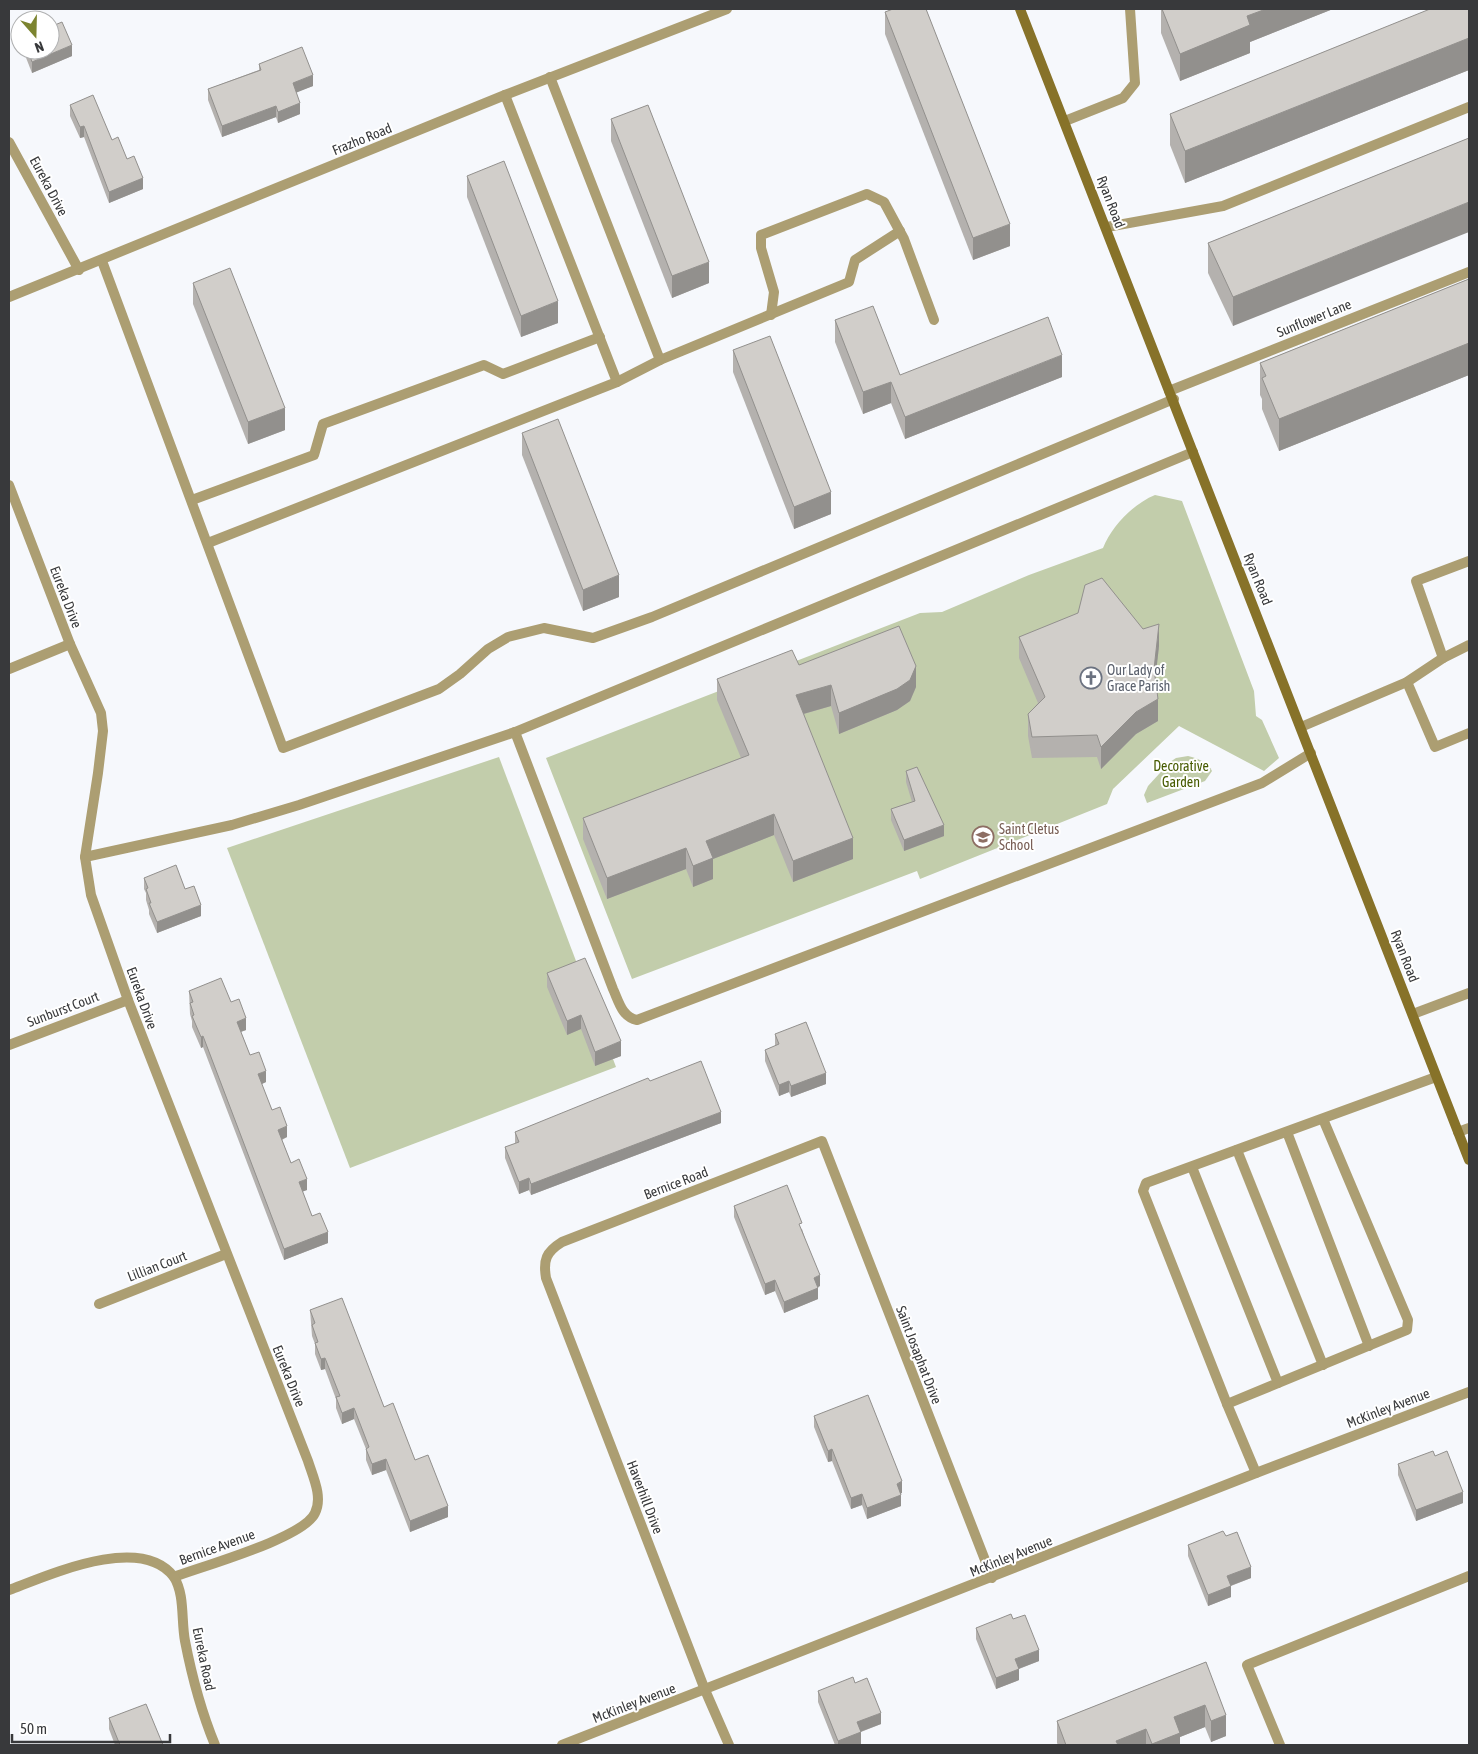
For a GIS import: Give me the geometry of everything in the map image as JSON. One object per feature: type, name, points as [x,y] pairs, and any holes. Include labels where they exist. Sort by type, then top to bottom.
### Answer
[{"type":"main road","name":"Ryan Road","points":[[1020,9],[1107,227],[1469,1160]]},
{"type":"street","name":"Frazho Road","points":[[9,298],[505,95],[727,9]]},
{"type":"street","points":[[1065,121],[1123,98],[1135,83],[1130,9]]},
{"type":"street","points":[[550,78],[660,360]]},
{"type":"street","points":[[505,95],[617,382]]},
{"type":"street","points":[[1107,227],[1224,206],[1469,107]]},
{"type":"street","name":"Eureka Drive","points":[[9,142],[78,270]]},
{"type":"street","points":[[771,315],[774,292],[761,248],[761,235],[868,194],[884,202],[900,231],[934,320]]},
{"type":"street","points":[[102,261],[208,543],[617,382],[660,360],[849,282],[855,260],[900,231]]},
{"type":"street","name":"Sunflower Lane","points":[[208,543],[283,748],[439,689],[460,674],[488,649],[508,637],[544,628],[593,638],[670,609],[1172,395],[1469,272]]},
{"type":"street","points":[[192,500],[314,455],[323,424],[484,365],[503,374],[600,338]]},
{"type":"street","points":[[85,857],[232,825],[299,805],[515,732],[1193,452]]},
{"type":"street","name":"Eureka Drive","points":[[9,485],[70,644],[102,713],[103,731],[85,857],[90,895],[128,1000],[308,1461],[318,1496],[316,1513]]},
{"type":"street","points":[[1443,658],[1416,581],[1469,561]]},
{"type":"street","points":[[9,669],[70,644]]},
{"type":"street","points":[[1301,727],[1407,682],[1443,658],[1469,645]]},
{"type":"street","points":[[1407,682],[1435,747],[1469,733]]},
{"type":"street","points":[[515,732],[617,996],[624,1012],[630,1019],[638,1020],[1262,783],[1311,753]]},
{"type":"street","points":[[1413,1014],[1469,993]]},
{"type":"street","name":"Sunburst Court","points":[[9,1045],[128,1000]]},
{"type":"street","points":[[1256,1473],[1143,1191],[1146,1183],[1436,1077]]},
{"type":"street","points":[[1227,1404],[1408,1330],[1408,1320],[1323,1119]]},
{"type":"street","points":[[1458,1132],[1469,1128]]},
{"type":"street","points":[[1287,1132],[1369,1346]]},
{"type":"street","name":"Bernice Road","points":[[545,1256],[550,1249],[562,1242],[822,1141]]},
{"type":"street","name":"Saint Josaphat Drive","points":[[822,1141],[992,1578]]},
{"type":"street","points":[[1237,1150],[1323,1365]]},
{"type":"street","points":[[1192,1167],[1278,1383]]},
{"type":"street","name":"Lillian Court","points":[[99,1304],[226,1254]]},
{"type":"street","name":"Haverhill Drive","points":[[545,1256],[546,1278],[705,1690],[729,1745]]},
{"type":"street","name":"McKinley Avenue","points":[[562,1745],[1256,1473],[1469,1392]]},
{"type":"street","name":"Bernice Avenue","points":[[9,1590],[90,1561],[128,1557],[168,1568],[174,1576],[284,1537],[302,1528],[316,1513]]},
{"type":"street","name":"Eureka Road","points":[[174,1576],[182,1596],[182,1623],[191,1671],[202,1713],[215,1745]]},
{"type":"street","points":[[1280,1745],[1247,1665],[1469,1576]]},
{"type":"green space","points":[[1155,495],[1182,501],[1254,691],[1256,716],[1262,720],[1279,758],[1264,771],[1179,726],[1113,789],[1107,804],[920,879],[917,871],[632,979],[546,758],[920,613],[942,612],[1029,575],[1103,548],[1112,532],[1124,517],[1139,504]]},
{"type":"green space","name":"Decorative Garden","points":[[1188,756],[1208,765],[1212,771],[1205,781],[1147,803],[1144,795],[1148,786],[1170,762],[1176,758]]},
{"type":"green space","points":[[499,757],[616,1067],[350,1168],[227,848]]},
{"type":"building","points":[[893,9],[926,9],[1010,224],[973,238],[885,12]]},
{"type":"building","points":[[1162,9],[1266,9],[1247,16],[1250,25],[1180,54]]},
{"type":"building","points":[[1430,9],[1469,9],[1469,38],[1185,151],[1170,114]]},
{"type":"building","points":[[62,22],[72,45],[60,50],[60,23]]},
{"type":"building","points":[[302,47],[313,75],[293,83],[300,103],[278,112],[276,106],[222,126],[208,89],[261,70],[259,64]]},
{"type":"building","points":[[93,95],[112,140],[118,137],[127,159],[134,156],[143,178],[109,192],[84,126],[80,127],[70,105]]},
{"type":"building","points":[[648,105],[709,262],[672,276],[611,119]]},
{"type":"building","points":[[1469,138],[1469,202],[1233,297],[1208,243]]},
{"type":"building","points":[[504,161],[558,301],[521,316],[467,176]]},
{"type":"building","points":[[230,268],[285,408],[248,422],[193,283]]},
{"type":"building","points":[[1469,279],[1469,343],[1279,419],[1262,378],[1266,376],[1260,363]]},
{"type":"building","points":[[873,306],[900,375],[1048,317],[1062,355],[905,417],[891,382],[863,392],[835,320]]},
{"type":"building","points":[[770,336],[831,492],[794,507],[733,350]]},
{"type":"building","points":[[558,419],[619,575],[583,590],[522,433]]},
{"type":"building","name":"Our Lady of Grace Parish","points":[[1102,578],[1143,629],[1159,624],[1154,669],[1158,699],[1136,712],[1101,747],[1097,735],[1032,737],[1028,714],[1045,697],[1019,637],[1078,613],[1085,585]]},
{"type":"building","points":[[899,626],[916,666],[910,680],[897,689],[839,713],[831,685],[796,695],[853,838],[793,861],[774,814],[706,841],[713,858],[693,866],[686,848],[607,878],[583,818],[749,755],[717,679],[792,650],[799,665]]},
{"type":"building","points":[[917,767],[944,825],[904,840],[891,809],[915,801],[906,771]]},
{"type":"building","points":[[176,865],[185,889],[194,886],[201,905],[157,922],[149,903],[151,903],[144,878]]},
{"type":"building","points":[[585,958],[621,1041],[595,1052],[581,1015],[567,1021],[547,973]]},
{"type":"building","points":[[221,978],[231,1002],[239,999],[246,1018],[237,1022],[250,1055],[259,1052],[266,1071],[258,1074],[272,1110],[280,1107],[287,1126],[278,1130],[291,1163],[299,1159],[307,1179],[299,1182],[312,1216],[320,1213],[328,1232],[284,1249],[203,1036],[201,1037],[192,1016],[194,1015],[190,1003],[193,1002],[189,991]]},
{"type":"building","points":[[806,1022],[826,1073],[791,1086],[789,1081],[779,1085],[765,1050],[779,1044],[775,1034]]},
{"type":"building","points":[[701,1061],[721,1112],[531,1184],[529,1178],[519,1182],[505,1147],[519,1142],[515,1132],[648,1078],[650,1081]]},
{"type":"building","points":[[787,1185],[802,1223],[799,1224],[820,1275],[814,1278],[818,1288],[784,1302],[775,1280],[765,1284],[734,1206]]},
{"type":"building","points":[[342,1298],[384,1407],[393,1403],[415,1460],[428,1455],[448,1506],[410,1521],[386,1459],[372,1464],[366,1449],[369,1447],[354,1408],[342,1413],[336,1397],[340,1396],[325,1358],[321,1359],[315,1343],[318,1342],[312,1325],[315,1323],[310,1310]]},
{"type":"building","points":[[868,1395],[902,1481],[897,1484],[901,1495],[867,1508],[862,1494],[851,1498],[832,1449],[828,1451],[814,1416]]},
{"type":"building","points":[[1433,1451],[1435,1456],[1447,1451],[1463,1492],[1416,1510],[1398,1464]]},
{"type":"building","points":[[1223,1531],[1226,1536],[1237,1532],[1251,1567],[1227,1576],[1231,1586],[1208,1595],[1188,1545]]},
{"type":"building","points":[[1011,1614],[1013,1619],[1025,1615],[1039,1650],[1015,1659],[1019,1669],[996,1678],[976,1628]]},
{"type":"building","points":[[1206,1662],[1226,1715],[1211,1721],[1205,1705],[1174,1717],[1180,1733],[1152,1744],[1146,1729],[1116,1741],[1118,1745],[1066,1745],[1057,1721]]},
{"type":"building","points":[[853,1677],[855,1683],[867,1678],[881,1713],[857,1722],[861,1732],[838,1741],[818,1691]]},
{"type":"building","points":[[146,1704],[163,1745],[120,1745],[109,1718]]},
{"type":"place","name":"Our Lady of Grace Parish","points":[[1091,678]]},
{"type":"place","name":"Saint Cletus School","points":[[983,837]]}]
